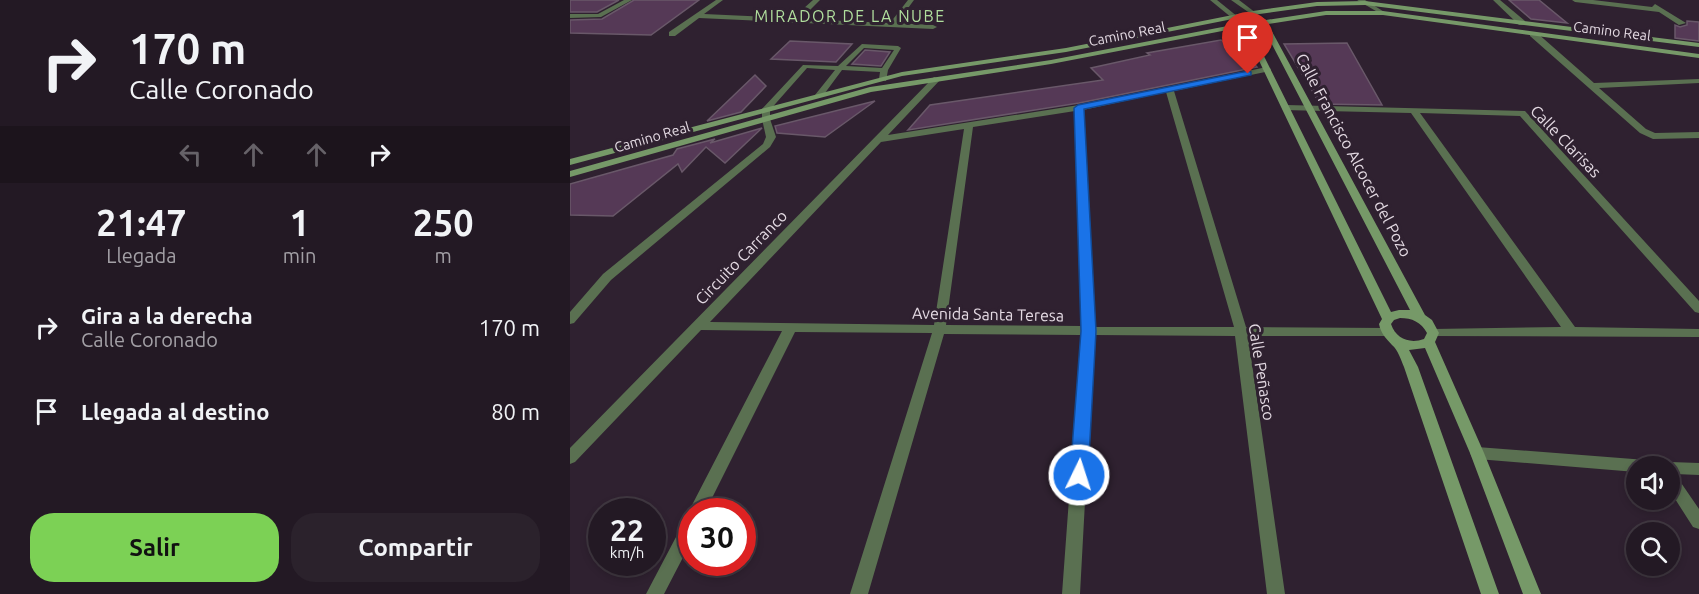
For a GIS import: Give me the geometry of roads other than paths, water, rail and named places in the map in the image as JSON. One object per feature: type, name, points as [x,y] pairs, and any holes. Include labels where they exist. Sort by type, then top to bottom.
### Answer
[{"type":"street","points":[[570,16],[599,16],[629,0]]},
{"type":"street","points":[[672,34],[720,0]]},
{"type":"street","points":[[794,21],[817,0]]},
{"type":"street","points":[[1213,0],[1245,25],[1391,331],[1412,367],[1490,594]]},
{"type":"street","points":[[1234,0],[1253,13]]},
{"type":"street","points":[[1496,0],[1522,23]]},
{"type":"street","points":[[1575,0],[1662,10]]},
{"type":"street","points":[[1647,0],[1682,23]]},
{"type":"street","points":[[892,25],[911,1]]},
{"type":"street","points":[[1362,1],[1383,13]]},
{"type":"street","name":"Camino Real","points":[[570,174],[766,114],[883,74],[1066,50],[1234,16],[1317,4],[1362,1],[1699,45]]},
{"type":"street","name":"Calle Francisco Alcocer del Pozo","points":[[1253,13],[1264,22],[1420,318],[1429,325],[1431,337]]},
{"type":"street","name":"Camino Real","points":[[570,162],[870,90],[1051,62],[1245,25],[1326,13],[1383,13],[1699,56]]},
{"type":"street","points":[[696,16],[933,27]]},
{"type":"street","points":[[1533,34],[1643,131],[1653,136],[1699,135]]},
{"type":"street","points":[[876,140],[1078,108],[1170,91],[1267,69]]},
{"type":"street","name":"Circuito Carranco","points":[[570,458],[876,140],[937,80]]},
{"type":"street","points":[[1592,86],[1699,81]]},
{"type":"street","name":"Calle Peñasco","points":[[1170,91],[1241,331],[1276,594]]},
{"type":"street","points":[[1071,594],[1089,331],[1078,108]]},
{"type":"street","name":"Calle Clarisas","points":[[1286,108],[1522,113],[1699,309]]},
{"type":"street","points":[[1413,110],[1571,331]]},
{"type":"street","points":[[570,320],[608,278],[767,145],[771,136],[766,114]]},
{"type":"street","points":[[859,594],[939,330],[969,126]]},
{"type":"street","points":[[1391,331],[1399,314],[1420,318]]},
{"type":"street","name":"Avenida Santa Teresa","points":[[698,326],[939,330],[1391,331]]},
{"type":"street","points":[[704,498],[791,327]]},
{"type":"street","points":[[1391,331],[1413,346],[1431,337],[1571,331],[1699,333]]},
{"type":"street","points":[[1431,337],[1532,594]]},
{"type":"street","points":[[1477,453],[1626,464]]},
{"type":"street","points":[[1680,468],[1699,469]]},
{"type":"street","points":[[1680,494],[1699,522]]},
{"type":"street","points":[[655,594],[678,550]]},
{"type":"lane","points":[[766,114],[805,66],[841,67],[883,74],[898,48],[862,46],[841,67],[819,94]]},
{"type":"district","name":"MIRADOR DE LA NUBE","points":[[850,16]]}]
